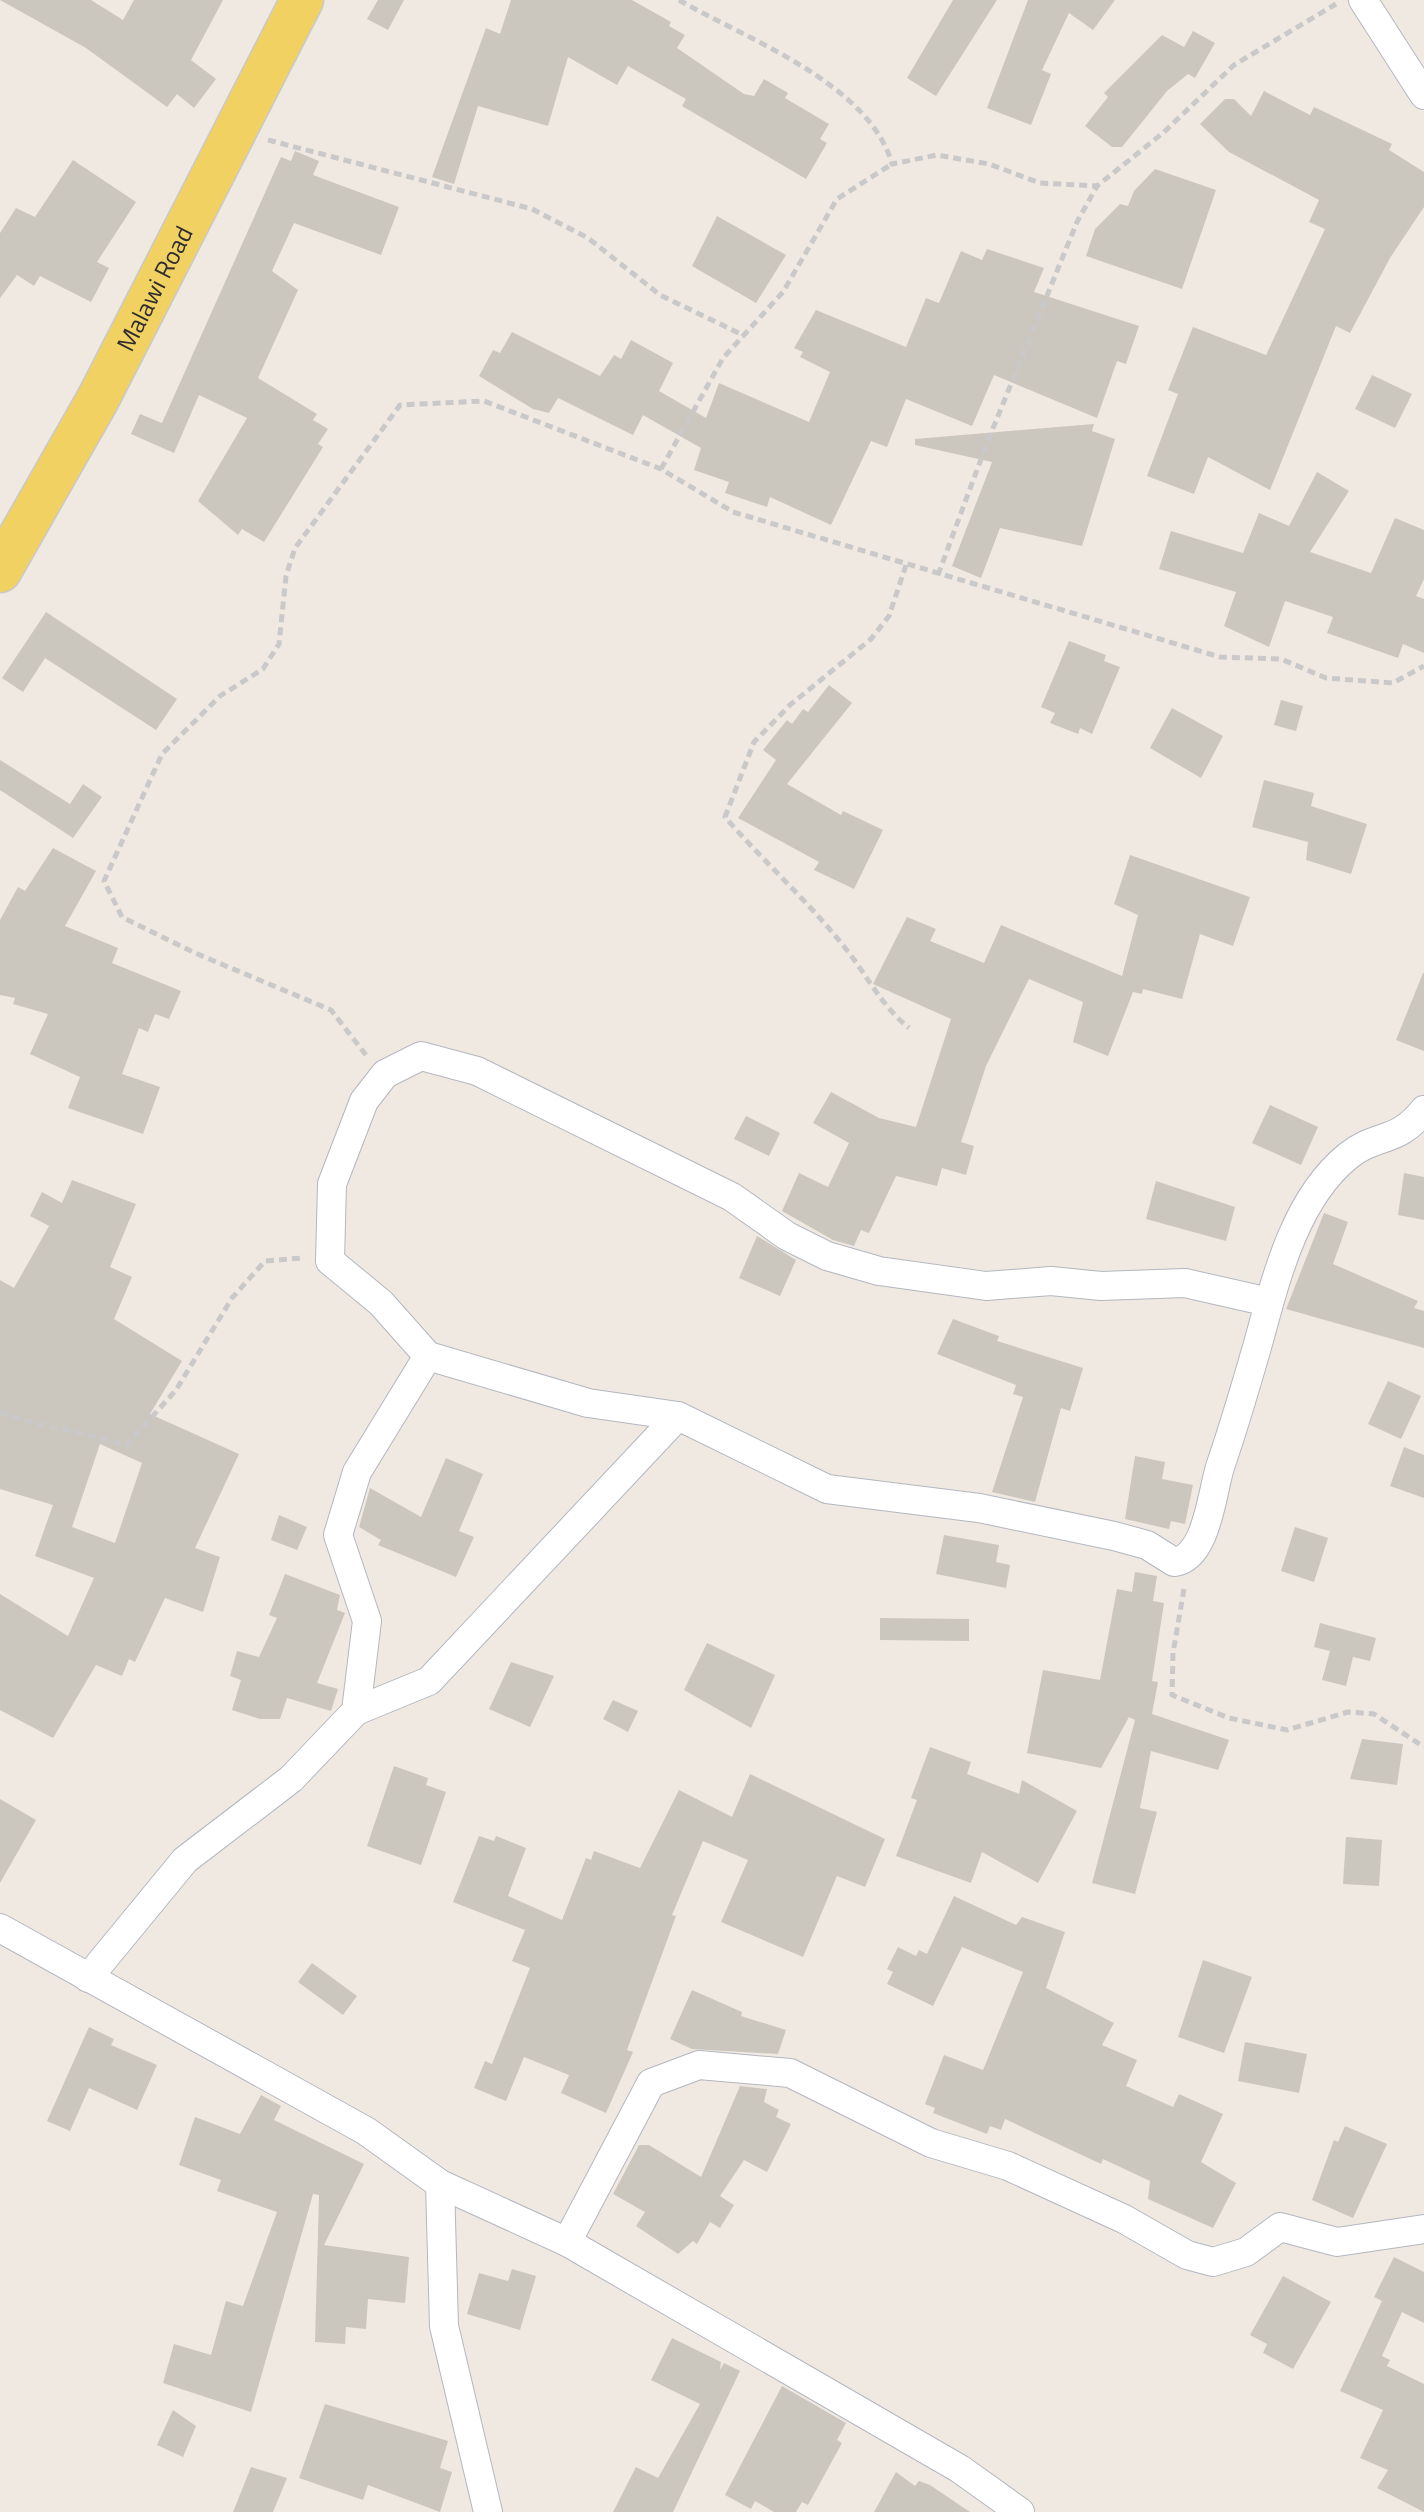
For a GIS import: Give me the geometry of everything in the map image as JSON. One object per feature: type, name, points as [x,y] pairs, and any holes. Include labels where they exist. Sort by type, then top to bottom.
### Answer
[{"type":"main road","name":"Malawi Road","points":[[0,571],[98,399],[302,0]]},
{"type":"street","points":[[1363,0],[1424,96]]},
{"type":"street","points":[[1269,1302],[1186,1283],[1100,1286],[1050,1281],[986,1286],[879,1272],[827,1256],[786,1236],[732,1196],[477,1071],[421,1056],[385,1074],[364,1101],[332,1184],[330,1261],[381,1304],[428,1356],[588,1403],[678,1416],[827,1489],[979,1508],[1114,1536],[1147,1545],[1174,1562],[1182,1561],[1212,1512],[1220,1464],[1287,1249],[1332,1172],[1349,1155],[1404,1132],[1422,1118]]},
{"type":"street","points":[[356,1710],[367,1621],[338,1535],[358,1472],[428,1356]]},
{"type":"street","points":[[88,1978],[185,1860],[291,1779],[356,1710],[428,1681],[678,1416]]},
{"type":"street","points":[[0,1928],[366,2131],[440,2184],[567,2242],[960,2469],[1020,2512]]},
{"type":"street","points":[[567,2242],[651,2083],[699,2066],[790,2073],[931,2142],[1008,2166],[1124,2219],[1187,2255],[1212,2262],[1246,2252],[1280,2227],[1337,2242],[1424,2229]]},
{"type":"street","points":[[440,2184],[444,2326],[488,2512]]},
{"type":"path","points":[[680,0],[856,103],[884,137],[892,164]]},
{"type":"path","points":[[938,575],[987,443],[1078,222],[1097,186],[1163,133],[1234,64],[1343,0]]},
{"type":"path","points":[[237,127],[272,142],[532,209],[588,238],[660,295],[745,336]]},
{"type":"path","points":[[661,469],[723,358],[791,281],[837,199],[892,164],[938,154],[989,164],[1040,183],[1097,186]]},
{"type":"path","points":[[385,1074],[331,1010],[195,953],[122,916],[104,881],[162,754],[220,696],[263,669],[279,644],[286,576],[296,548],[400,405],[484,401],[661,469],[734,512],[1220,657],[1281,659],[1326,678],[1392,683],[1424,666]]},
{"type":"path","points":[[906,565],[889,616],[870,640],[790,705],[754,742],[725,817],[798,893],[848,951],[886,1008],[909,1028]]},
{"type":"path","points":[[0,1412],[36,1426],[98,1435],[126,1446],[176,1390],[232,1298],[265,1261],[287,1257],[330,1261]]},
{"type":"path","points":[[1182,1561],[1184,1594],[1173,1652],[1172,1695],[1228,1718],[1287,1730],[1348,1712],[1374,1714],[1424,1747]]},
{"type":"building","points":[[0,0],[91,0],[123,20],[134,0],[223,0],[191,60],[216,79],[194,108],[177,94],[167,107],[86,48]]},
{"type":"building","points":[[378,0],[404,0],[388,30],[367,19]]},
{"type":"building","points":[[511,0],[632,0],[671,22],[669,26],[685,35],[677,48],[744,94],[754,96],[764,79],[788,93],[785,98],[829,124],[820,139],[827,143],[806,179],[682,106],[686,99],[628,66],[617,85],[568,57],[548,126],[478,106],[454,184],[432,177],[486,28],[500,34]]},
{"type":"building","points":[[953,0],[997,0],[936,96],[907,78]]},
{"type":"building","points":[[1028,0],[1115,0],[1093,30],[1069,13],[1042,70],[1051,74],[1031,125],[987,108]]},
{"type":"building","points":[[1193,31],[1215,43],[1195,78],[1188,74],[1167,91],[1122,147],[1112,147],[1085,126],[1108,97],[1104,93],[1162,35],[1184,47]]},
{"type":"building","points":[[1264,91],[1310,115],[1314,107],[1392,144],[1389,150],[1424,172],[1424,207],[1390,258],[1350,333],[1336,326],[1270,490],[1208,457],[1194,494],[1147,476],[1178,394],[1168,390],[1193,327],[1266,355],[1325,229],[1309,222],[1319,200],[1229,152],[1200,124],[1225,99],[1234,99],[1251,116]]},
{"type":"building","points":[[295,151],[319,161],[313,175],[399,207],[381,255],[294,223],[272,271],[298,290],[258,378],[317,414],[313,420],[328,429],[318,444],[323,447],[264,542],[242,529],[238,535],[198,501],[247,418],[199,395],[174,453],[131,434],[140,414],[162,423],[281,157],[291,161]]},
{"type":"building","points":[[73,160],[136,202],[97,262],[109,268],[91,302],[40,276],[34,286],[17,275],[0,298],[0,233],[16,208],[35,217]]},
{"type":"building","points":[[1155,169],[1216,190],[1182,289],[1086,256],[1095,229],[1120,204],[1128,206],[1134,191]]},
{"type":"building","points":[[717,216],[786,255],[756,303],[692,266]]},
{"type":"building","points":[[987,249],[1044,268],[1034,292],[1139,326],[1126,364],[1117,361],[1097,418],[994,375],[972,426],[906,399],[887,447],[871,441],[831,525],[770,497],[767,507],[725,493],[729,482],[694,470],[701,448],[643,415],[633,435],[558,398],[549,413],[533,409],[479,376],[493,350],[500,353],[512,332],[600,376],[614,355],[621,359],[631,340],[673,363],[659,391],[706,418],[719,383],[809,422],[830,372],[800,357],[803,352],[794,348],[816,310],[906,347],[926,298],[939,303],[961,251],[982,260]]},
{"type":"building","points":[[1372,375],[1412,394],[1395,428],[1355,409]]},
{"type":"building","points":[[1094,424],[1092,431],[1115,439],[1082,546],[1000,528],[981,578],[952,566],[992,462],[915,445],[915,439]]},
{"type":"building","points":[[1317,472],[1349,491],[1310,552],[1371,573],[1395,518],[1424,530],[1424,579],[1416,596],[1424,599],[1424,653],[1403,644],[1398,658],[1327,633],[1333,617],[1285,601],[1269,647],[1224,626],[1236,592],[1159,569],[1171,531],[1243,553],[1259,513],[1289,526]]},
{"type":"building","points":[[46,612],[177,699],[156,730],[45,658],[23,692],[2,678]]},
{"type":"building","points":[[1069,641],[1106,655],[1104,661],[1120,667],[1092,734],[1080,728],[1078,734],[1050,723],[1055,713],[1041,707]]},
{"type":"building","points":[[829,685],[852,703],[787,784],[841,815],[843,811],[883,830],[854,889],[814,870],[819,862],[738,818],[776,760],[763,750],[787,720],[792,724],[803,709],[808,712]]},
{"type":"building","points":[[1281,700],[1303,706],[1296,731],[1274,725]]},
{"type":"building","points":[[1172,708],[1223,736],[1201,778],[1150,748]]},
{"type":"building","points":[[0,760],[70,804],[83,784],[102,797],[73,838],[0,790]]},
{"type":"building","points":[[1264,780],[1314,793],[1311,806],[1367,824],[1351,874],[1306,860],[1308,842],[1252,827]]},
{"type":"building","points":[[53,848],[96,871],[65,926],[118,948],[112,963],[181,991],[169,1019],[155,1014],[148,1032],[139,1028],[122,1074],[160,1087],[143,1134],[68,1108],[80,1077],[30,1054],[48,1014],[13,1004],[15,998],[0,995],[0,920],[18,887],[25,891]]},
{"type":"building","points":[[1130,855],[1250,897],[1233,946],[1200,934],[1182,999],[1143,989],[1142,994],[1133,992],[1108,1056],[1073,1042],[1083,1002],[1029,979],[986,1066],[961,1142],[974,1146],[966,1175],[942,1168],[937,1186],[896,1176],[869,1233],[861,1230],[854,1246],[833,1240],[782,1211],[799,1173],[828,1187],[849,1143],[813,1123],[831,1092],[879,1118],[916,1127],[951,1019],[873,984],[907,917],[936,929],[930,941],[984,963],[1001,925],[1122,976],[1138,915],[1114,904]]},
{"type":"building","points":[[1424,973],[1424,1051],[1396,1040]]},
{"type":"building","points":[[1270,1105],[1318,1127],[1301,1165],[1252,1143]]},
{"type":"building","points":[[746,1116],[780,1133],[769,1156],[734,1139]]},
{"type":"building","points":[[1404,1173],[1424,1177],[1424,1220],[1398,1215]]},
{"type":"building","points":[[72,1180],[136,1204],[110,1267],[132,1277],[114,1319],[182,1361],[150,1414],[239,1454],[195,1548],[220,1557],[203,1612],[165,1598],[135,1662],[129,1659],[122,1676],[96,1665],[53,1738],[0,1710],[0,1594],[68,1636],[94,1578],[35,1556],[53,1505],[0,1489],[0,1280],[14,1288],[49,1226],[30,1216],[42,1192],[62,1203]],"holes":[[[100,1444],[142,1463],[115,1543],[72,1527]]]},
{"type":"building","points":[[1156,1181],[1235,1207],[1226,1241],[1146,1219]]},
{"type":"building","points":[[1324,1213],[1348,1222],[1333,1264],[1418,1301],[1414,1308],[1424,1311],[1424,1348],[1286,1309]]},
{"type":"building","points":[[757,1236],[796,1260],[780,1296],[739,1278]]},
{"type":"building","points":[[953,1319],[999,1336],[997,1341],[1083,1368],[1070,1411],[1061,1408],[1035,1502],[992,1492],[1023,1397],[1013,1394],[1016,1385],[937,1354]]},
{"type":"building","points":[[1388,1381],[1421,1396],[1401,1439],[1368,1424]]},
{"type":"building","points":[[1404,1447],[1424,1455],[1424,1498],[1390,1486]]},
{"type":"building","points":[[1135,1456],[1165,1462],[1162,1479],[1193,1485],[1185,1524],[1171,1521],[1169,1529],[1125,1519]]},
{"type":"building","points":[[446,1458],[483,1474],[459,1531],[474,1537],[456,1577],[378,1545],[381,1540],[359,1527],[370,1488],[421,1517]]},
{"type":"building","points":[[279,1515],[307,1527],[297,1550],[271,1540]]},
{"type":"building","points":[[1295,1527],[1328,1538],[1314,1582],[1281,1571]]},
{"type":"building","points":[[944,1535],[999,1545],[996,1562],[1010,1565],[1006,1588],[936,1574]]},
{"type":"building","points":[[1135,1572],[1157,1576],[1153,1601],[1164,1603],[1152,1681],[1158,1682],[1152,1714],[1229,1740],[1218,1770],[1151,1751],[1140,1808],[1157,1812],[1135,1894],[1092,1883],[1135,1720],[1129,1717],[1101,1768],[1027,1753],[1043,1670],[1100,1680],[1117,1589],[1132,1592]]},
{"type":"building","points":[[285,1574],[340,1595],[337,1610],[345,1613],[317,1683],[338,1689],[331,1711],[287,1698],[280,1719],[260,1719],[232,1710],[241,1680],[230,1676],[237,1651],[259,1657],[277,1618],[269,1615]]},
{"type":"building","points":[[880,1618],[969,1619],[969,1641],[880,1640]]},
{"type":"building","points":[[1320,1623],[1376,1638],[1370,1661],[1353,1657],[1346,1686],[1322,1680],[1330,1651],[1314,1647]]},
{"type":"building","points":[[707,1643],[775,1675],[751,1728],[684,1690]]},
{"type":"building","points":[[511,1662],[554,1676],[530,1727],[489,1709]]},
{"type":"building","points":[[613,1700],[638,1711],[628,1732],[603,1719]]},
{"type":"building","points":[[1362,1739],[1403,1744],[1397,1785],[1350,1779]]},
{"type":"building","points":[[930,1747],[971,1762],[967,1774],[1019,1794],[1022,1780],[1077,1811],[1038,1883],[982,1852],[971,1883],[896,1856],[917,1800],[911,1798]]},
{"type":"building","points":[[394,1766],[428,1778],[426,1785],[446,1792],[421,1865],[367,1846]]},
{"type":"building","points":[[750,1774],[885,1839],[865,1887],[837,1876],[803,1957],[721,1922],[748,1860],[703,1841],[672,1915],[676,1916],[627,2050],[633,2052],[606,2113],[561,2093],[569,2075],[524,2057],[506,2101],[474,2088],[485,2061],[492,2064],[530,1968],[512,1961],[525,1930],[453,1902],[479,1836],[494,1841],[496,1836],[526,1848],[508,1896],[562,1920],[586,1858],[591,1860],[594,1851],[640,1868],[679,1790],[732,1817]]},
{"type":"building","points":[[0,1799],[36,1820],[0,1883]]},
{"type":"building","points":[[1346,1837],[1382,1840],[1379,1886],[1343,1884]]},
{"type":"building","points":[[954,1896],[1016,1925],[1022,1917],[1065,1932],[1046,1988],[1114,2023],[1102,2045],[1137,2060],[1126,2086],[1173,2107],[1179,2094],[1223,2114],[1201,2162],[1236,2183],[1213,2228],[1148,2199],[1150,2181],[1103,2159],[1101,2164],[1005,2119],[1001,2130],[990,2126],[987,2134],[933,2113],[935,2108],[925,2104],[944,2055],[983,2070],[1023,1972],[962,1947],[933,2006],[887,1984],[893,1972],[887,1969],[898,1947],[916,1956],[919,1950],[927,1954]]},
{"type":"building","points":[[1203,1960],[1252,1977],[1224,2053],[1178,2037]]},
{"type":"building","points":[[312,1963],[357,1996],[343,2015],[298,1982]]},
{"type":"building","points":[[692,1990],[742,2012],[741,2016],[786,2030],[778,2054],[692,2049],[670,2039]]},
{"type":"building","points":[[89,2027],[114,2039],[111,2045],[157,2065],[137,2110],[89,2088],[70,2131],[47,2121]]},
{"type":"building","points":[[1245,2042],[1307,2054],[1299,2093],[1238,2081]]},
{"type":"building","points":[[740,2086],[767,2089],[764,2102],[779,2110],[776,2117],[791,2124],[767,2172],[744,2160],[720,2196],[734,2205],[720,2228],[710,2222],[697,2244],[693,2241],[678,2254],[636,2226],[645,2212],[613,2194],[639,2145],[649,2145],[701,2177]]},
{"type":"building","points":[[261,2095],[281,2106],[274,2120],[364,2164],[324,2245],[409,2257],[405,2303],[368,2299],[366,2329],[346,2327],[345,2344],[315,2342],[319,2195],[313,2194],[251,2412],[163,2383],[174,2344],[211,2355],[226,2301],[243,2306],[277,2212],[217,2191],[221,2180],[179,2165],[195,2117],[240,2134]]},
{"type":"building","points":[[1345,2126],[1387,2144],[1353,2218],[1312,2200],[1334,2140],[1338,2142]]},
{"type":"building","points":[[1394,2257],[1424,2272],[1424,2323],[1402,2312],[1382,2356],[1390,2360],[1387,2366],[1424,2384],[1424,2512],[1377,2488],[1388,2470],[1360,2458],[1383,2410],[1340,2391],[1382,2301],[1374,2297]]},
{"type":"building","points":[[512,2269],[536,2276],[520,2330],[467,2314],[479,2273],[508,2281]]},
{"type":"building","points":[[1283,2276],[1331,2302],[1293,2369],[1263,2353],[1267,2344],[1250,2335]]},
{"type":"building","points":[[672,2338],[721,2362],[720,2370],[724,2363],[740,2371],[673,2512],[613,2512],[636,2467],[658,2478],[700,2404],[651,2380]]},
{"type":"building","points":[[782,2386],[846,2423],[837,2440],[842,2443],[808,2505],[802,2502],[796,2512],[774,2512],[755,2501],[751,2509],[725,2495]]},
{"type":"building","points":[[325,2404],[448,2441],[440,2468],[452,2472],[440,2512],[368,2485],[363,2500],[299,2478]]},
{"type":"building","points":[[173,2410],[196,2426],[183,2457],[157,2445]]},
{"type":"building","points":[[251,2467],[287,2478],[273,2512],[233,2512]]},
{"type":"building","points":[[896,2472],[915,2486],[919,2481],[930,2485],[970,2512],[874,2512]]}]
